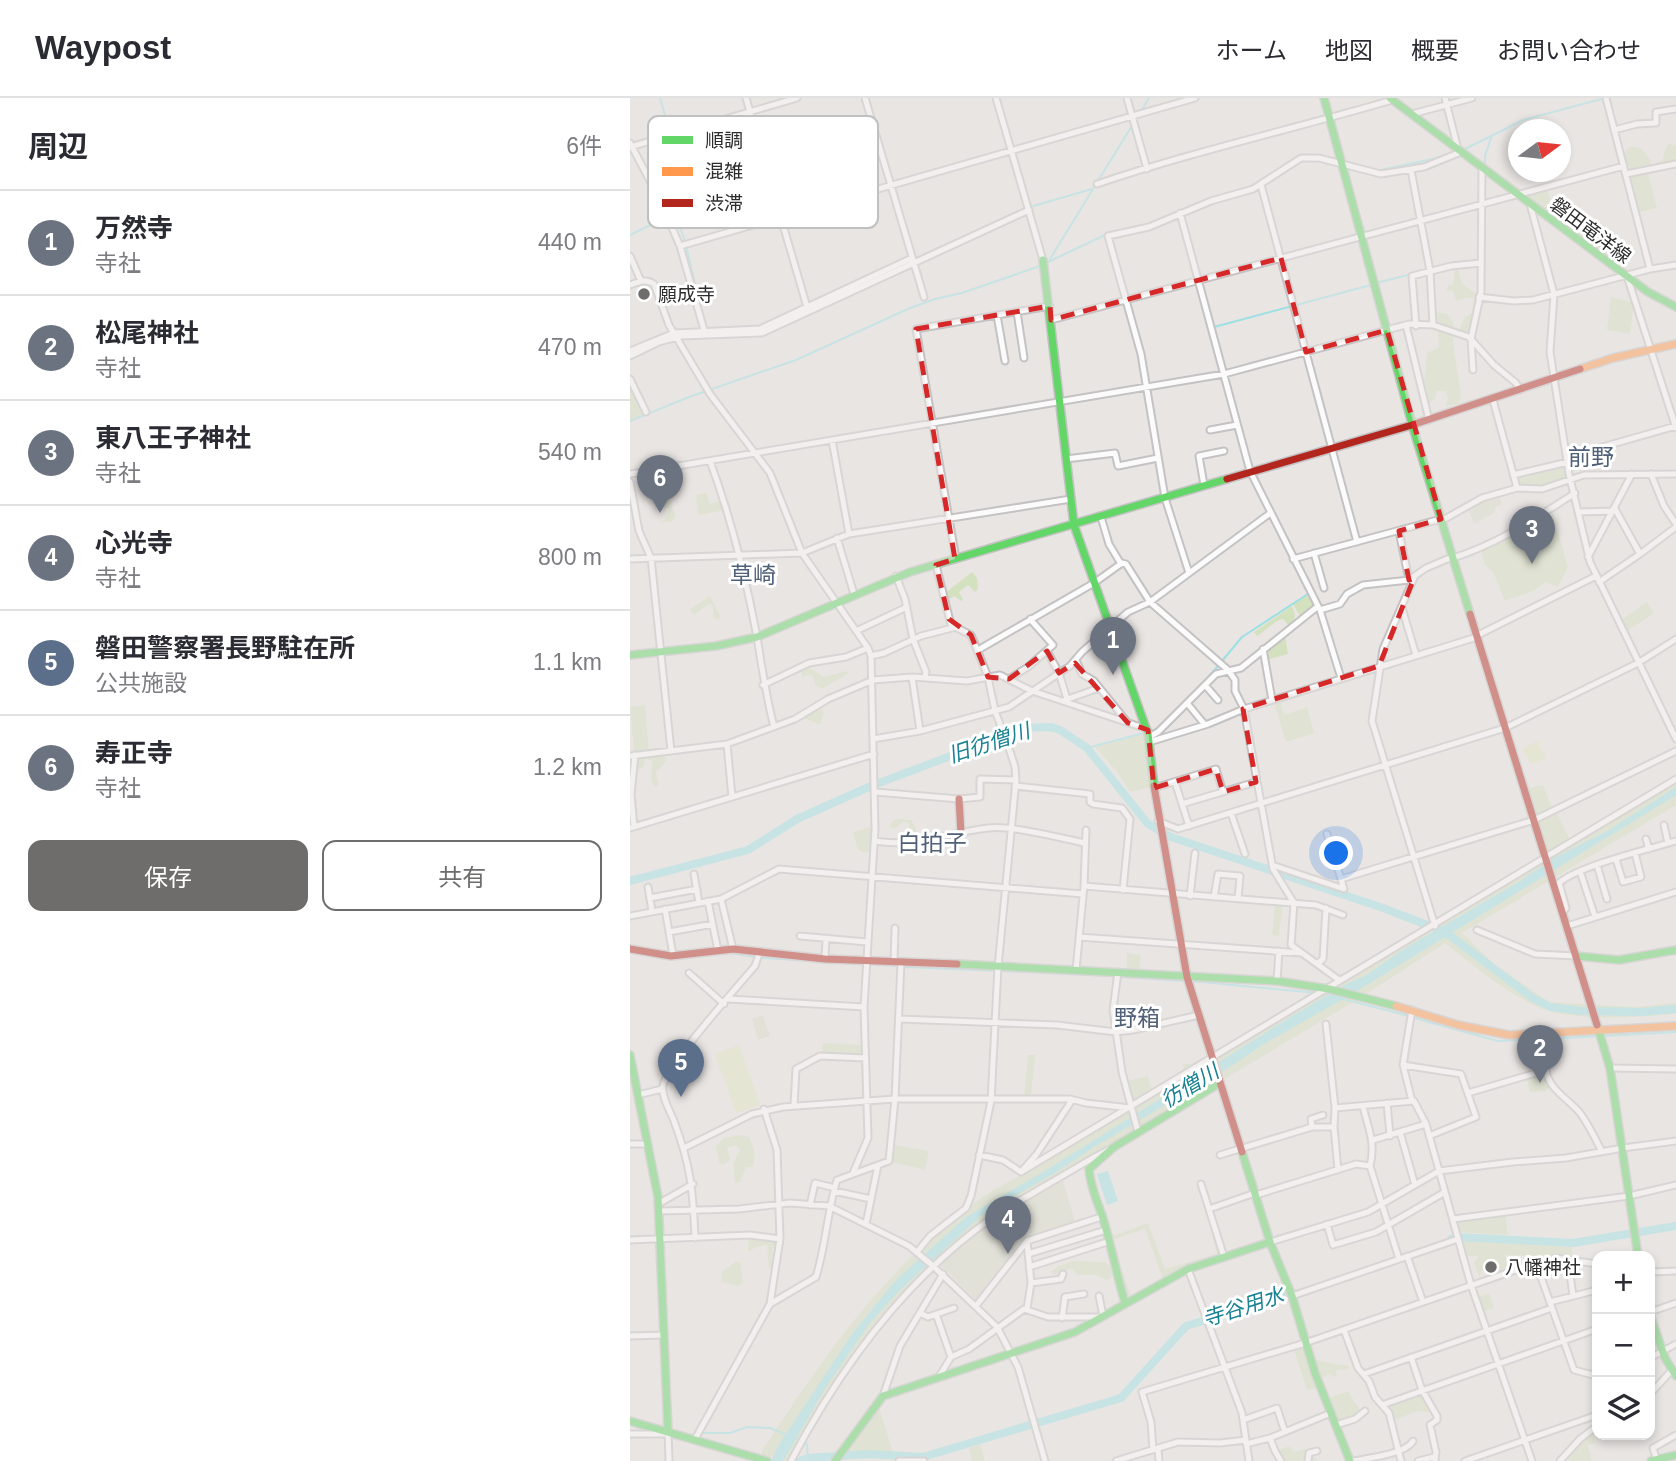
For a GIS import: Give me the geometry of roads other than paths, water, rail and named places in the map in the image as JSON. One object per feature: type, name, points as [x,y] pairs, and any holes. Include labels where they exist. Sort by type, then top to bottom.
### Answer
[{"type":"street","points":[[746,98],[750,116]]},
{"type":"street","points":[[735,116],[797,98]]},
{"type":"street","points":[[865,98],[870,116]]},
{"type":"street","points":[[996,98],[1044,264],[1074,525],[1148,735],[1158,821],[1174,894],[1187,977],[1212,1058],[1270,1242],[1292,1297],[1331,1413],[1352,1461],[1399,1451],[1411,1446],[1413,1441]]},
{"type":"street","points":[[1127,98],[1147,169]]},
{"type":"street","points":[[878,190],[1195,98]]},
{"type":"street","points":[[1324,98],[1412,425],[1610,1068],[1636,1251]]},
{"type":"street","points":[[1189,573],[1165,498],[1141,354],[1108,236],[1149,227],[1180,213],[1261,185],[1301,158],[1319,158],[1381,174],[1438,163],[1460,151],[1445,98]]},
{"type":"street","points":[[1412,114],[1472,98]]},
{"type":"street","points":[[1606,98],[1650,269]]},
{"type":"street","points":[[1097,184],[1391,99]]},
{"type":"street","name":"磐田竜洋線","points":[[1391,99],[1627,276],[1658,298],[1676,306]]},
{"type":"street","points":[[1614,130],[1637,124],[1656,123],[1656,112],[1676,108]]},
{"type":"street","points":[[648,140],[631,145],[648,180]]},
{"type":"street","points":[[878,142],[924,297]]},
{"type":"street","points":[[1626,174],[1676,164]]},
{"type":"street","points":[[1051,320],[1624,166]]},
{"type":"street","points":[[1473,370],[1471,339],[1479,297],[1482,167]]},
{"type":"street","points":[[1411,170],[1430,271],[1433,325]]},
{"type":"street","points":[[1261,185],[1357,542]]},
{"type":"street","points":[[1530,204],[1553,294],[1550,336],[1554,378],[1567,460],[1588,557],[1676,739]]},
{"type":"street","points":[[630,354],[675,335],[704,330],[760,328],[1029,210]]},
{"type":"street","points":[[1180,213],[1252,471],[1269,514],[1319,609],[1341,678]]},
{"type":"street","points":[[671,228],[680,246],[704,330]]},
{"type":"street","points":[[680,246],[740,228]]},
{"type":"street","points":[[784,228],[807,307]]},
{"type":"street","points":[[630,256],[641,281]]},
{"type":"street","points":[[675,335],[762,333],[913,260]]},
{"type":"street","points":[[1416,326],[1412,276],[1451,266],[1481,263]]},
{"type":"street","points":[[1479,297],[1533,300],[1650,269],[1676,265]]},
{"type":"street","points":[[1513,475],[1676,427],[1627,276]]},
{"type":"street","points":[[630,285],[641,281],[654,284],[675,335],[710,394],[772,478],[794,537],[871,656],[875,841],[864,1007],[868,1138],[853,1173]]},
{"type":"street","points":[[956,559],[916,329],[1049,306]]},
{"type":"street","points":[[1017,312],[1024,358]]},
{"type":"street","points":[[997,315],[1004,361]]},
{"type":"street","points":[[1406,325],[1429,420]]},
{"type":"street","points":[[630,474],[1224,374],[1406,325],[1433,325],[1471,339],[1520,390]]},
{"type":"street","points":[[630,654],[716,646],[757,637],[896,576],[1429,420],[1613,358],[1676,344]]},
{"type":"street","points":[[630,379],[646,412]]},
{"type":"street","points":[[1493,400],[1517,488]]},
{"type":"street","points":[[1210,430],[1237,425]]},
{"type":"street","points":[[832,440],[849,534]]},
{"type":"street","points":[[1205,485],[1199,456],[1224,451]]},
{"type":"street","points":[[1066,458],[1115,453],[1118,466],[1158,458]]},
{"type":"street","points":[[710,461],[727,507],[757,637],[763,685],[774,726]]},
{"type":"street","points":[[1295,559],[1441,520],[1482,498],[1517,488],[1542,489],[1572,478],[1595,474],[1676,474]]},
{"type":"street","points":[[1588,557],[1632,474]]},
{"type":"street","points":[[874,754],[632,827],[632,755],[727,744],[794,719],[828,699],[873,680],[925,677],[967,681],[1000,675],[1032,691],[1128,723],[1148,735],[1205,725],[1272,699],[1477,636],[1597,579],[1640,554],[1676,525],[1664,506],[1651,474]]},
{"type":"street","points":[[630,482],[639,531],[651,558],[671,751]]},
{"type":"street","points":[[1148,735],[1158,732],[1216,674],[1241,668],[1319,609],[1340,604],[1347,594],[1363,585],[1412,579],[1426,568],[1481,550],[1548,512],[1575,493]]},
{"type":"street","points":[[630,559],[803,553],[849,534],[1071,499]]},
{"type":"street","points":[[1579,512],[1615,510]]},
{"type":"street","points":[[1615,510],[1640,554]]},
{"type":"street","points":[[873,739],[920,731],[1009,707],[1076,660],[1128,612],[1150,602],[1269,514]]},
{"type":"street","points":[[1101,517],[1109,544],[1121,564]]},
{"type":"street","points":[[1399,531],[1412,579],[1383,649],[1372,721],[1435,926]]},
{"type":"street","points":[[837,538],[854,594]]},
{"type":"street","points":[[1314,553],[1324,588]]},
{"type":"street","points":[[978,650],[1094,583],[1121,564],[1126,564],[1150,602],[1228,670],[1235,680],[1236,691],[1244,709],[1272,865],[1294,903],[1291,945],[1339,980]]},
{"type":"street","points":[[917,1252],[930,1236],[968,1206],[979,1155],[990,1101],[1004,888],[1015,783],[1011,755],[995,712],[988,677],[971,635],[951,625],[936,565]]},
{"type":"street","points":[[896,576],[907,607],[913,639],[926,672],[925,677]]},
{"type":"street","points":[[856,631],[907,607]]},
{"type":"street","points":[[1402,608],[1416,655]]},
{"type":"street","points":[[1009,679],[1053,645],[1030,619]]},
{"type":"street","points":[[871,656],[913,639],[956,628]]},
{"type":"street","points":[[1158,821],[1178,829],[1505,728],[1638,663],[1676,639]]},
{"type":"street","points":[[763,685],[809,663],[846,657],[868,648]]},
{"type":"street","points":[[1263,649],[1264,668],[1272,699]]},
{"type":"street","points":[[1047,651],[1059,673],[1065,700]]},
{"type":"street","points":[[1076,660],[1082,674],[1091,679],[1128,723]]},
{"type":"street","points":[[912,677],[920,731]]},
{"type":"street","points":[[1205,685],[1218,700]]},
{"type":"street","points":[[1065,700],[1099,688]]},
{"type":"street","points":[[1186,703],[1205,725]]},
{"type":"street","points":[[727,744],[732,797]]},
{"type":"street","points":[[1341,879],[1534,820],[1676,751]]},
{"type":"street","points":[[1154,789],[1216,769],[1223,792]]},
{"type":"street","points":[[875,792],[959,799],[980,797],[980,779],[1090,794],[1090,802],[1093,804],[1122,808],[1130,819],[1123,890]]},
{"type":"street","points":[[1021,1172],[1130,1109],[1339,980],[1546,860],[1676,779]]},
{"type":"street","points":[[1175,782],[1189,826]]},
{"type":"street","points":[[1182,804],[1256,782]]},
{"type":"street","points":[[959,799],[961,833]]},
{"type":"street","points":[[1231,813],[1245,854]]},
{"type":"street","points":[[1664,825],[1668,843]]},
{"type":"street","points":[[875,841],[899,843],[991,828],[1086,843]]},
{"type":"street","points":[[1076,970],[1086,830]]},
{"type":"street","points":[[1272,865],[1344,889],[1327,834]]},
{"type":"street","points":[[1646,839],[1649,849]]},
{"type":"street","points":[[1563,912],[1566,908],[1559,883],[1580,871],[1676,841]]},
{"type":"street","points":[[1191,896],[1195,853]]},
{"type":"street","points":[[1616,859],[1623,882],[1641,877],[1635,853]]},
{"type":"street","points":[[1597,866],[1606,899]]},
{"type":"street","points":[[630,916],[721,899],[779,869],[1083,894]]},
{"type":"street","points":[[1580,871],[1595,917]]},
{"type":"street","points":[[694,874],[699,903]]},
{"type":"street","points":[[1214,897],[1218,874],[1240,876],[1238,899]]},
{"type":"street","points":[[1084,886],[1316,905],[1343,915]]},
{"type":"street","points":[[648,887],[653,911]]},
{"type":"street","points":[[650,898],[697,889]]},
{"type":"street","points":[[1567,926],[1676,892]]},
{"type":"street","points":[[721,899],[733,949]]},
{"type":"street","points":[[708,901],[718,951]]},
{"type":"street","points":[[1317,964],[1323,959],[1326,908]]},
{"type":"street","points":[[665,909],[673,956]]},
{"type":"street","points":[[669,932],[713,923]]},
{"type":"street","points":[[770,1304],[816,1276],[823,1256],[829,1206],[840,1178],[889,1161],[899,1019],[895,928]]},
{"type":"street","points":[[1478,930],[1535,954],[1619,960],[1676,950]]},
{"type":"street","points":[[800,936],[867,942]]},
{"type":"street","points":[[1079,937],[1302,953]]},
{"type":"street","points":[[825,959],[826,938]]},
{"type":"street","points":[[630,949],[673,956],[733,949],[759,954],[825,959],[1277,981],[1360,996],[1458,1025],[1522,1035],[1676,1026]]},
{"type":"street","points":[[1277,981],[1279,951]]},
{"type":"street","points":[[695,1238],[693,1184],[684,1148],[662,1089],[664,1079],[755,966],[759,954]]},
{"type":"street","points":[[1118,972],[1113,1010],[1130,1109],[1138,1132]]},
{"type":"street","points":[[689,974],[726,1002],[864,1007]]},
{"type":"street","points":[[1412,1010],[1403,1065],[1412,1101],[1426,1124],[1471,1285],[1532,1461]]},
{"type":"street","points":[[899,1019],[1057,1025],[1116,1032],[1199,1015]]},
{"type":"street","points":[[1326,1024],[1338,1170]]},
{"type":"street","points":[[1548,1033],[1546,1070],[1559,1095],[1569,1100],[1581,1115],[1602,1152]]},
{"type":"street","points":[[794,1106],[796,1069],[820,1056],[865,1058]]},
{"type":"street","points":[[631,1059],[659,1208],[669,1461]]},
{"type":"street","points":[[1403,1065],[1461,1074],[1468,1093],[1476,1117],[1429,1136]]},
{"type":"street","points":[[1610,1068],[1676,1069]]},
{"type":"street","points":[[1468,1093],[1546,1070]]},
{"type":"street","points":[[791,1461],[865,1343],[934,1266],[989,1220],[1220,1082]]},
{"type":"street","points":[[638,1095],[662,1089]]},
{"type":"street","points":[[684,1148],[764,1110],[794,1106],[895,1099],[1072,1100],[1130,1109]]},
{"type":"street","points":[[1021,1172],[1036,1155],[1072,1100]]},
{"type":"street","points":[[1335,1108],[1412,1101]]},
{"type":"street","points":[[1387,1103],[1390,1136]]},
{"type":"street","points":[[1363,1106],[1373,1140],[1374,1151],[1370,1166],[1399,1259]]},
{"type":"street","points":[[695,1439],[770,1304],[780,1239],[777,1150],[764,1110]]},
{"type":"street","points":[[1312,1127],[1311,1119],[1323,1115]]},
{"type":"street","points":[[1373,1140],[1426,1124]]},
{"type":"street","points":[[1220,1155],[1312,1127],[1334,1127]]},
{"type":"street","points":[[1399,1132],[1415,1185]]},
{"type":"street","points":[[883,1396],[1075,1332],[1188,1269],[1368,1212],[1439,1171],[1566,1158],[1676,1142]]},
{"type":"street","points":[[630,1144],[647,1144]]},
{"type":"street","points":[[1114,1147],[1091,1166],[1088,1173],[1125,1303]]},
{"type":"street","points":[[979,1155],[1003,1160],[1021,1172]]},
{"type":"street","points":[[1209,1209],[1356,1164],[1370,1166]]},
{"type":"street","points":[[866,1224],[878,1165]]},
{"type":"street","points":[[659,1208],[693,1184]]},
{"type":"street","points":[[810,1205],[815,1184],[871,1199]]},
{"type":"street","points":[[1201,1184],[1224,1257]]},
{"type":"street","points":[[1453,1219],[1629,1196],[1676,1185]]},
{"type":"street","points":[[1327,1224],[1333,1245],[1376,1232],[1445,1192]]},
{"type":"street","points":[[659,1208],[748,1209],[778,1204],[829,1206],[917,1252],[996,1327],[1017,1367],[1045,1461]]},
{"type":"street","points":[[976,1306],[1027,1241],[1101,1217]]},
{"type":"street","points":[[1028,1254],[1106,1230]]},
{"type":"street","points":[[630,1240],[750,1235],[780,1239]]},
{"type":"street","points":[[1292,1297],[1458,1239]]},
{"type":"street","points":[[1027,1241],[1031,1283],[1027,1309]]},
{"type":"street","points":[[1029,1267],[1107,1242]]},
{"type":"street","points":[[1407,1256],[1423,1302]]},
{"type":"street","points":[[1159,1461],[1142,1392],[1306,1343],[1536,1263],[1556,1258],[1592,1263]]},
{"type":"street","points":[[1568,1259],[1573,1296]]},
{"type":"street","points":[[1536,1263],[1574,1370],[1592,1375]]},
{"type":"street","points":[[1188,1269],[1243,1420],[1249,1461]]},
{"type":"street","points":[[1655,1272],[1676,1271]]},
{"type":"street","points":[[835,1461],[883,1396],[900,1346],[943,1274]]},
{"type":"street","points":[[1031,1283],[1061,1279],[1063,1274]]},
{"type":"street","points":[[1364,1374],[1592,1291]]},
{"type":"street","points":[[1062,1318],[1065,1297],[1084,1294]]},
{"type":"street","points":[[1099,1296],[1103,1316]]},
{"type":"street","points":[[1655,1311],[1676,1303]]},
{"type":"street","points":[[920,1313],[928,1317],[954,1308]]},
{"type":"street","points":[[1027,1309],[1048,1317],[1103,1316]]},
{"type":"street","points":[[940,1376],[951,1357],[969,1349],[996,1327],[1027,1309]]},
{"type":"street","points":[[936,1314],[951,1357]]},
{"type":"street","points":[[1650,1314],[1674,1373],[1655,1390]]},
{"type":"street","points":[[1344,1330],[1358,1368],[1388,1413],[1401,1461]]},
{"type":"street","points":[[1382,1405],[1592,1331]]},
{"type":"street","points":[[630,1336],[663,1335]]},
{"type":"street","points":[[1655,1355],[1676,1344]]},
{"type":"street","points":[[1410,1357],[1422,1390],[1437,1416],[1437,1420],[1430,1425],[1436,1452],[1434,1459],[1418,1461]]},
{"type":"street","points":[[1243,1420],[1277,1408],[1285,1432]]},
{"type":"street","points":[[1336,1425],[1352,1420],[1365,1411]]},
{"type":"street","points":[[1116,1461],[1185,1441],[1246,1442],[1270,1437],[1331,1413]]},
{"type":"street","points":[[1465,1461],[1592,1417]]},
{"type":"street","points":[[630,1422],[766,1461]]},
{"type":"street","points":[[1560,1461],[1592,1428]]},
{"type":"street","points":[[630,1434],[668,1432]]},
{"type":"street","points":[[1676,1435],[1653,1448],[1655,1461],[1676,1455]]},
{"type":"street","points":[[1270,1437],[1281,1461]]},
{"type":"street","points":[[1308,1461],[1309,1454],[1317,1451]]},
{"type":"street","points":[[899,1461],[924,1461]]},
{"type":"water","name":"彷僧川","points":[[1676,787],[1676,795],[1357,991],[1264,1044],[983,1214],[900,1290],[870,1323],[828,1384],[783,1461],[771,1461],[852,1334],[895,1281],[966,1217],[1048,1169],[1289,1018],[1365,976],[1404,949],[1517,883],[1554,858],[1609,830]]},
{"type":"water","points":[[1108,1171],[1118,1201],[1107,1205],[1097,1174]]},
{"type":"waterway","points":[[660,98],[665,116]]},
{"type":"waterway","points":[[1142,110],[1149,98]]},
{"type":"waterway","points":[[1465,149],[1523,120],[1605,98]]},
{"type":"waterway","points":[[1050,259],[1133,124]]},
{"type":"waterway","points":[[1485,165],[1492,135]]},
{"type":"waterway","points":[[1278,170],[1299,157]]},
{"type":"waterway","points":[[1376,171],[1442,157]]},
{"type":"waterway","points":[[914,259],[1023,209],[1092,189]]},
{"type":"waterway","points":[[1156,221],[1203,202]]},
{"type":"waterway","points":[[1139,226],[1151,224]]},
{"type":"waterway","points":[[630,235],[648,226]]},
{"type":"waterway","points":[[680,228],[685,241]]},
{"type":"waterway","points":[[1046,263],[1107,234]]},
{"type":"waterway","points":[[686,246],[699,302]]},
{"type":"waterway","points":[[630,421],[689,397],[796,360],[910,308],[1040,266]]},
{"type":"waterway","points":[[1376,283],[1412,274]]},
{"type":"waterway","points":[[1226,371],[1214,327],[1371,285]]},
{"type":"waterway","points":[[1227,376],[1234,401]]},
{"type":"waterway","points":[[1222,661],[1242,637],[1311,592]]},
{"type":"waterway","points":[[1206,680],[1218,666]]},
{"type":"waterway","points":[[1149,731],[1157,729],[1195,691]]},
{"type":"waterway","name":"旧彷僧川","points":[[630,881],[748,850],[797,819],[871,786],[1025,728],[1051,727],[1087,748],[1148,824],[1171,837],[1383,908],[1445,932],[1534,999],[1551,1007],[1582,1011],[1640,1012],[1676,1009]]},
{"type":"waterway","points":[[1087,748],[1144,733]]},
{"type":"waterway","points":[[730,953],[756,957]]},
{"type":"waterway","points":[[761,958],[846,963]]},
{"type":"waterway","points":[[880,965],[899,966]]},
{"type":"waterway","points":[[904,967],[1115,976]]},
{"type":"waterway","points":[[1121,977],[1185,981]]},
{"type":"waterway","points":[[1191,981],[1317,993]]},
{"type":"waterway","points":[[1343,999],[1409,1016]]},
{"type":"waterway","points":[[1414,1018],[1498,1041],[1546,1039]]},
{"type":"waterway","points":[[1604,1036],[1676,1032]]},
{"type":"waterway","points":[[1551,1039],[1598,1036]]},
{"type":"waterway","name":"寺谷用水","points":[[1451,1239],[1456,1237],[1573,1243],[1676,1226]]},
{"type":"waterway","name":"寺谷用水","points":[[800,1461],[808,1458],[868,1454],[923,1457],[1121,1398],[1186,1326],[1296,1293]]},
{"type":"waterway","points":[[1655,1392],[1672,1374]]},
{"type":"waterway","points":[[699,1435],[730,1433],[747,1427],[770,1428],[785,1434]]},
{"type":"waterway","points":[[670,1437],[688,1440]]},
{"type":"waterway","points":[[794,1437],[807,1444],[808,1461]]},
{"type":"place","name":"願成寺","points":[[644,294]]},
{"type":"place","name":"寿正寺","points":[[660,513]]},
{"type":"place","name":"東八王子神社","points":[[1532,564]]},
{"type":"place","name":"万然寺","points":[[1113,675]]},
{"type":"place","name":"松尾神社","points":[[1540,1083]]},
{"type":"place","name":"磐田警察署長野駐在所","points":[[681,1097]]},
{"type":"place","name":"心光寺","points":[[1008,1254]]},
{"type":"place","name":"八幡神社","points":[[1491,1267]]},
{"type":"district","name":"前野","points":[[1591,457]]},
{"type":"district","name":"草崎","points":[[753,575]]},
{"type":"district","name":"白拍子","points":[[932,843]]},
{"type":"district","name":"野箱","points":[[1137,1018]]}]
